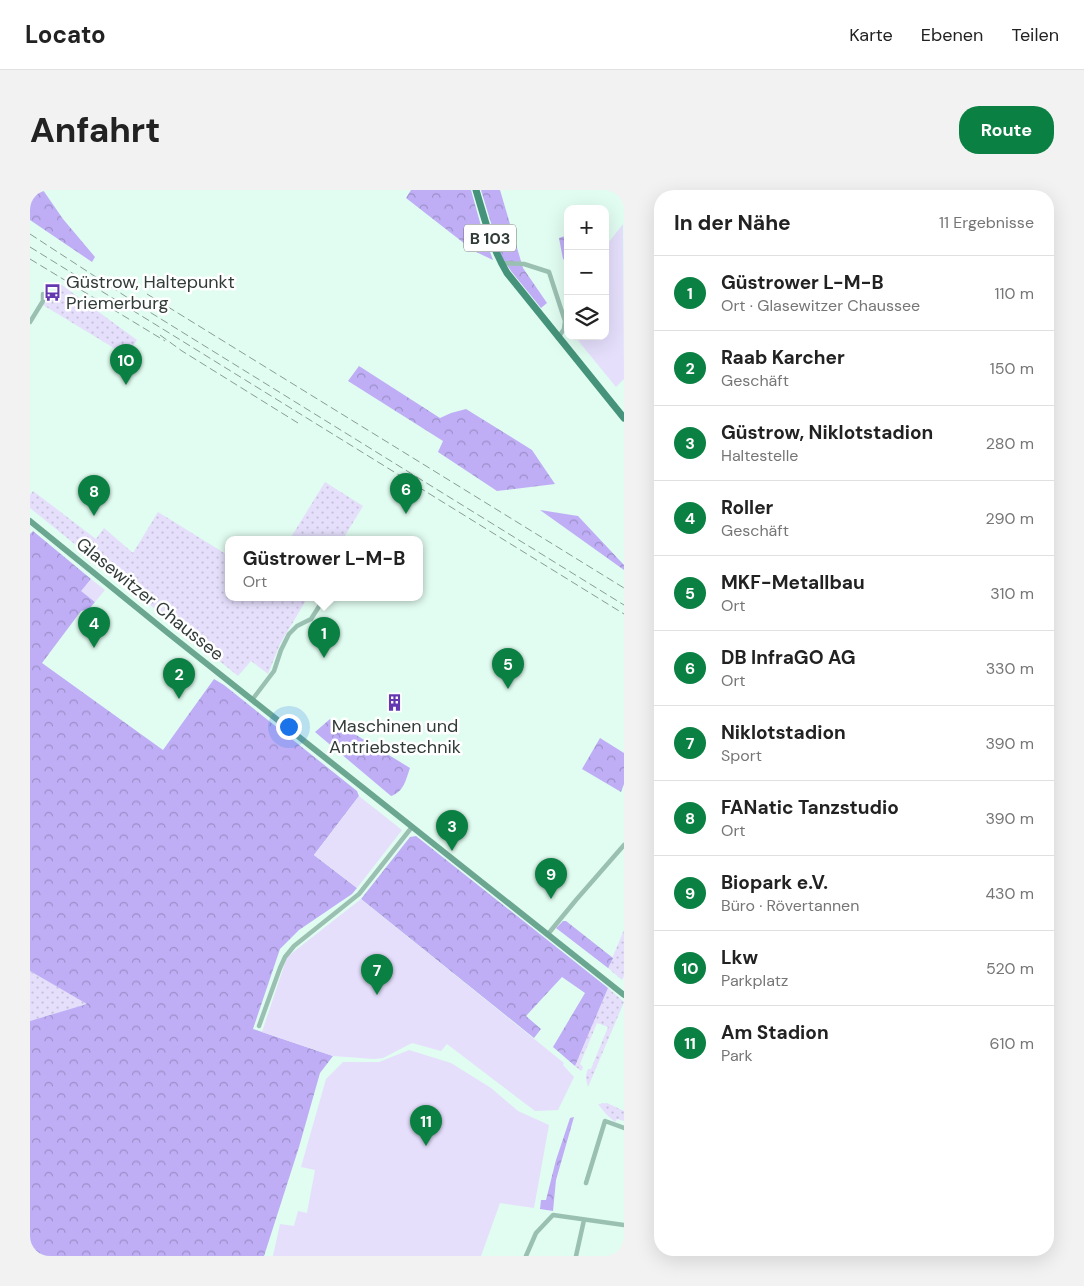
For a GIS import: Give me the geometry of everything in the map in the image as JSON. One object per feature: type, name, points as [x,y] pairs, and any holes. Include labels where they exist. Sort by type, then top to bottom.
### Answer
[{"type":"main road","name":"B 103","points":[[476,190],[495,252],[513,282],[624,418]]},
{"type":"main road","name":"Glasewitzer Chaussee","points":[[30,521],[624,995]]},
{"type":"street","points":[[501,263],[524,264],[549,272],[565,321],[564,329],[558,338]]},
{"type":"street","points":[[30,322],[42,301],[43,294]]},
{"type":"street","points":[[252,700],[274,671],[289,634],[297,626],[311,618],[322,601]]},
{"type":"street","points":[[259,1026],[285,957],[294,946],[359,894],[412,827]]},
{"type":"street","points":[[548,934],[624,845]]},
{"type":"street","points":[[586,1182],[605,1121],[624,1128]]},
{"type":"street","points":[[526,1256],[536,1233],[553,1215],[624,1225]]},
{"type":"street","points":[[576,1256],[584,1220]]},
{"type":"shaded area","points":[[623,224],[624,379],[616,387],[578,340],[609,340],[609,242]]},
{"type":"shaded area","points":[[59,283],[137,340],[127,356],[43,305],[48,297],[50,298]]},
{"type":"shaded area","points":[[325,482],[363,506],[345,536],[292,536]]},
{"type":"shaded area","points":[[33,491],[96,539],[104,528],[133,553],[158,512],[225,554],[225,601],[306,601],[280,644],[268,674],[251,661],[238,676],[30,508],[30,495]]},
{"type":"shaded area","points":[[91,579],[105,590],[95,602],[81,591]]},
{"type":"shaded area","points":[[359,796],[402,830],[357,888],[314,855]]},
{"type":"shaded area","points":[[361,899],[564,1063],[563,1065],[574,1077],[558,1110],[535,1111],[447,1044],[441,1051],[412,1043],[383,1058],[374,1059],[333,1056],[262,1032],[287,957]]},
{"type":"shaded area","points":[[624,930],[624,976],[622,980],[608,968]]},
{"type":"shaded area","points":[[30,971],[88,1004],[30,1021]]},
{"type":"shaded area","points":[[608,988],[624,1002],[588,1087],[587,1071],[591,1069],[608,1027],[597,1023],[580,1064],[583,1067],[582,1070],[575,1066]]},
{"type":"shaded area","points":[[409,1050],[451,1063],[491,1088],[518,1111],[549,1125],[534,1208],[500,1203],[481,1256],[273,1256],[280,1224],[294,1226],[298,1211],[307,1213],[315,1170],[301,1167],[326,1079],[343,1062],[379,1062]]},
{"type":"shaded area","points":[[607,1103],[624,1111],[624,1121],[617,1119],[615,1122],[598,1104]]},
{"type":"green space","points":[[30,190],[43,190],[63,219],[95,257],[92,262],[30,220]]},
{"type":"green space","points":[[411,190],[471,190],[493,260],[474,251],[406,198]]},
{"type":"green space","points":[[481,190],[500,190],[523,268],[547,303],[541,308],[501,256]]},
{"type":"green space","points":[[564,236],[564,260],[563,259],[559,238]]},
{"type":"green space","points":[[359,366],[440,418],[466,409],[532,450],[555,484],[497,491],[438,452],[443,441],[348,381]]},
{"type":"green space","points":[[540,510],[578,516],[624,565],[624,570]]},
{"type":"green space","points":[[33,531],[91,579],[82,591],[95,602],[89,609],[81,611],[42,663],[163,750],[214,679],[357,791],[359,796],[314,855],[357,888],[352,894],[299,930],[280,949],[253,1029],[333,1056],[320,1073],[299,1147],[264,1256],[30,1256],[30,1021],[87,1004],[30,971],[30,534]]},
{"type":"green space","points":[[330,719],[410,768],[404,785],[399,791],[391,796],[315,732]]},
{"type":"green space","points":[[600,738],[624,753],[624,784],[621,792],[582,769]]},
{"type":"green space","points":[[416,836],[608,988],[575,1066],[553,1047],[585,993],[562,977],[526,1016],[541,1029],[534,1038],[361,899],[410,837]]},
{"type":"green space","points":[[563,921],[566,921],[613,958],[608,968],[556,928]]},
{"type":"green space","points":[[574,1117],[556,1180],[553,1211],[540,1209],[541,1200],[546,1200],[556,1160],[570,1118]]},
{"type":"railway","points":[[30,234],[148,311],[624,605]]},
{"type":"railway","points":[[30,247],[624,614]]},
{"type":"railway","points":[[30,259],[165,341]]},
{"type":"railway","points":[[147,294],[624,588]]},
{"type":"railway","points":[[160,335],[182,351],[298,423]]},
{"type":"place","name":"Güstrow, Haltepunkt Priemerburg","points":[[52,292]]},
{"type":"place","name":"Lkw","points":[[126,385]]},
{"type":"place","name":"DB InfraGO AG","points":[[406,514]]},
{"type":"place","name":"FANatic Tanzstudio","points":[[94,516]]},
{"type":"place","name":"Roller","points":[[94,648]]},
{"type":"place","name":"Güstrower L-M-B","points":[[324,658]]},
{"type":"place","name":"MKF-Metallbau","points":[[508,689]]},
{"type":"place","name":"Raab Karcher","points":[[179,699]]},
{"type":"place","name":"Maschinen und Antriebstechnik","points":[[395,703]]},
{"type":"place","name":"Güstrow, Niklotstadion","points":[[452,851]]},
{"type":"place","name":"Biopark e.V.","points":[[551,899]]},
{"type":"place","name":"Niklotstadion","points":[[377,995]]},
{"type":"place","name":"Am Stadion","points":[[426,1146]]}]
